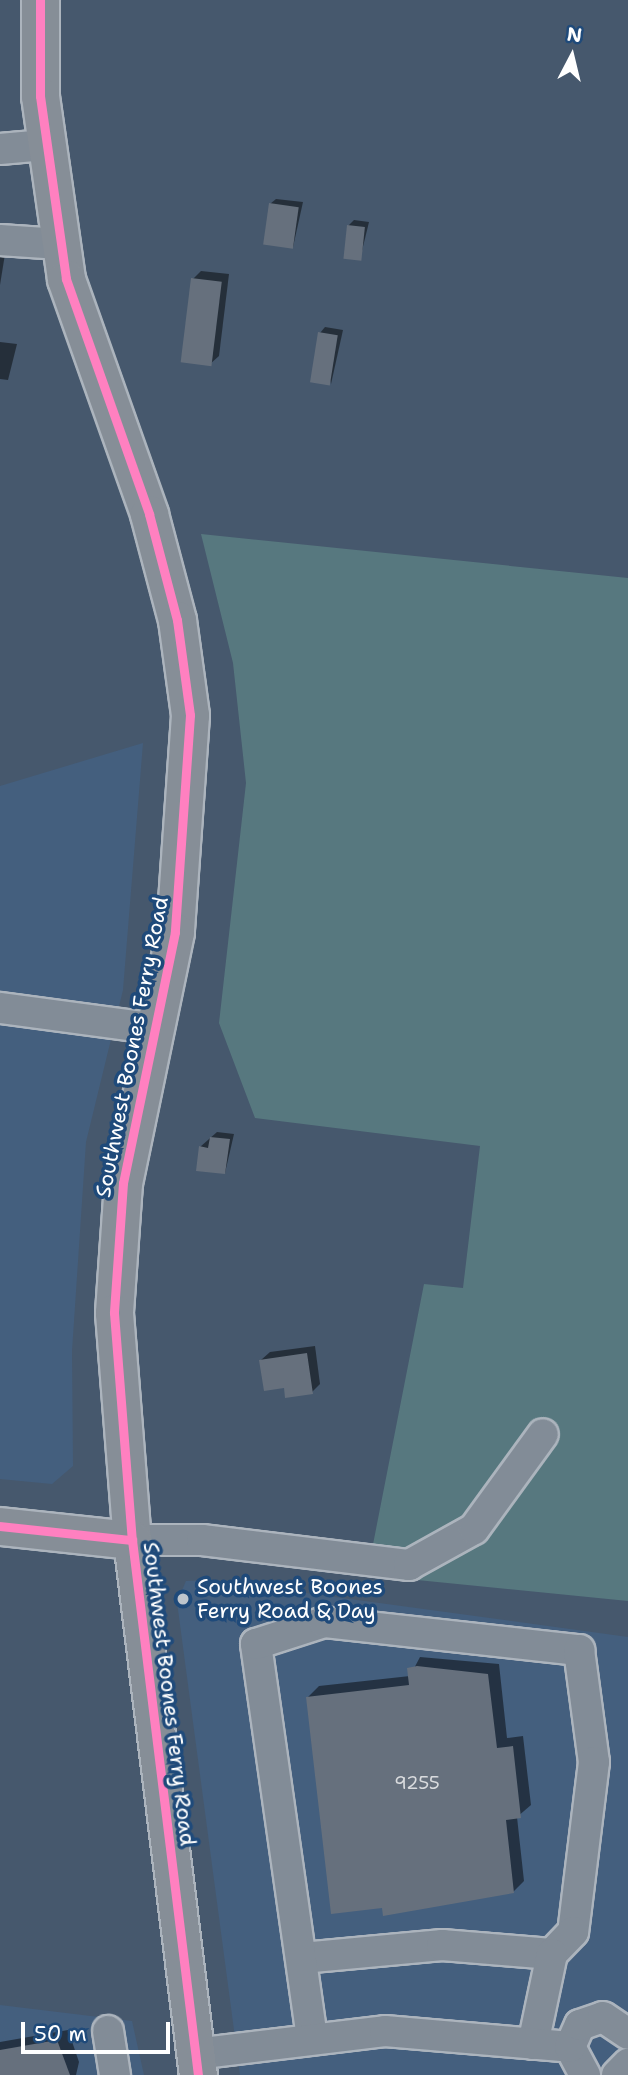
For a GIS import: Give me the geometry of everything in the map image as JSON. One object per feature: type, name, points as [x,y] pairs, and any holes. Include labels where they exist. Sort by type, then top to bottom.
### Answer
[{"type":"main road","name":"Southwest Boones Ferry Road","points":[[40,0],[45,145],[60,244],[103,396],[149,514],[177,620],[190,715],[176,919],[157,1029],[134,1118],[117,1245],[115,1352],[132,1540],[196,2065]]},
{"type":"main road","points":[[0,1526],[132,1540]]},
{"type":"street","points":[[0,149],[45,145]]},
{"type":"street","points":[[0,240],[60,244]]},
{"type":"street","points":[[0,1009],[157,1029]]},
{"type":"street","points":[[132,1540],[202,1540],[382,1567],[409,1565],[474,1529],[543,1434]]},
{"type":"street","points":[[312,2038],[256,1644],[324,1622],[579,1650],[594,1762],[573,1932],[552,1954],[533,2044]]},
{"type":"street","points":[[302,1958],[442,1945],[552,1954]]},
{"type":"street","points":[[570,2047],[591,2019],[615,2020],[628,2034]]},
{"type":"street","points":[[108,2031],[115,2075]]},
{"type":"street","points":[[196,2065],[312,2038],[431,2032],[570,2047]]},
{"type":"street","points":[[570,2047],[585,2075]]},
{"type":"street","points":[[617,2075],[628,2064]]},
{"type":"shaded area","points":[[143,743],[123,990],[86,1142],[72,1351],[73,1466],[52,1484],[0,1479],[0,786]]},
{"type":"shaded area","points":[[211,1580],[628,1637],[628,2075],[240,2075],[177,1602],[186,1581]]},
{"type":"shaded area","points":[[0,2005],[132,2021],[144,2075],[0,2075]]},
{"type":"green space","points":[[201,534],[628,578],[628,1601],[367,1575],[424,1284],[463,1288],[480,1146],[255,1118],[219,1023],[246,783],[233,663]]},
{"type":"building","points":[[269,203],[299,207],[293,249],[263,245]]},
{"type":"building","points":[[347,225],[365,227],[361,261],[343,259]]},
{"type":"building","points":[[191,278],[222,282],[211,366],[181,362]]},
{"type":"building","points":[[318,332],[338,335],[330,386],[310,382]]},
{"type":"building","points":[[210,1137],[230,1139],[225,1174],[196,1171],[199,1146],[208,1148]]},
{"type":"building","points":[[307,1353],[313,1394],[285,1398],[284,1388],[264,1391],[259,1360]]},
{"type":"building","points":[[417,1666],[488,1674],[497,1748],[513,1746],[521,1818],[506,1820],[514,1893],[383,1916],[382,1908],[331,1914],[306,1697],[409,1685],[407,1668]]},
{"type":"building","points":[[57,2040],[70,2075],[0,2075],[0,2050]]},
{"type":"cycle path","points":[[40,0],[40,96],[66,279],[149,514],[177,620],[190,715],[175,932],[123,1183],[114,1313],[132,1540],[198,2075]]},
{"type":"cycle path","points":[[0,1526],[132,1540]]},
{"type":"place","name":"Southwest Boones Ferry Road & Day","points":[[183,1599]]}]
